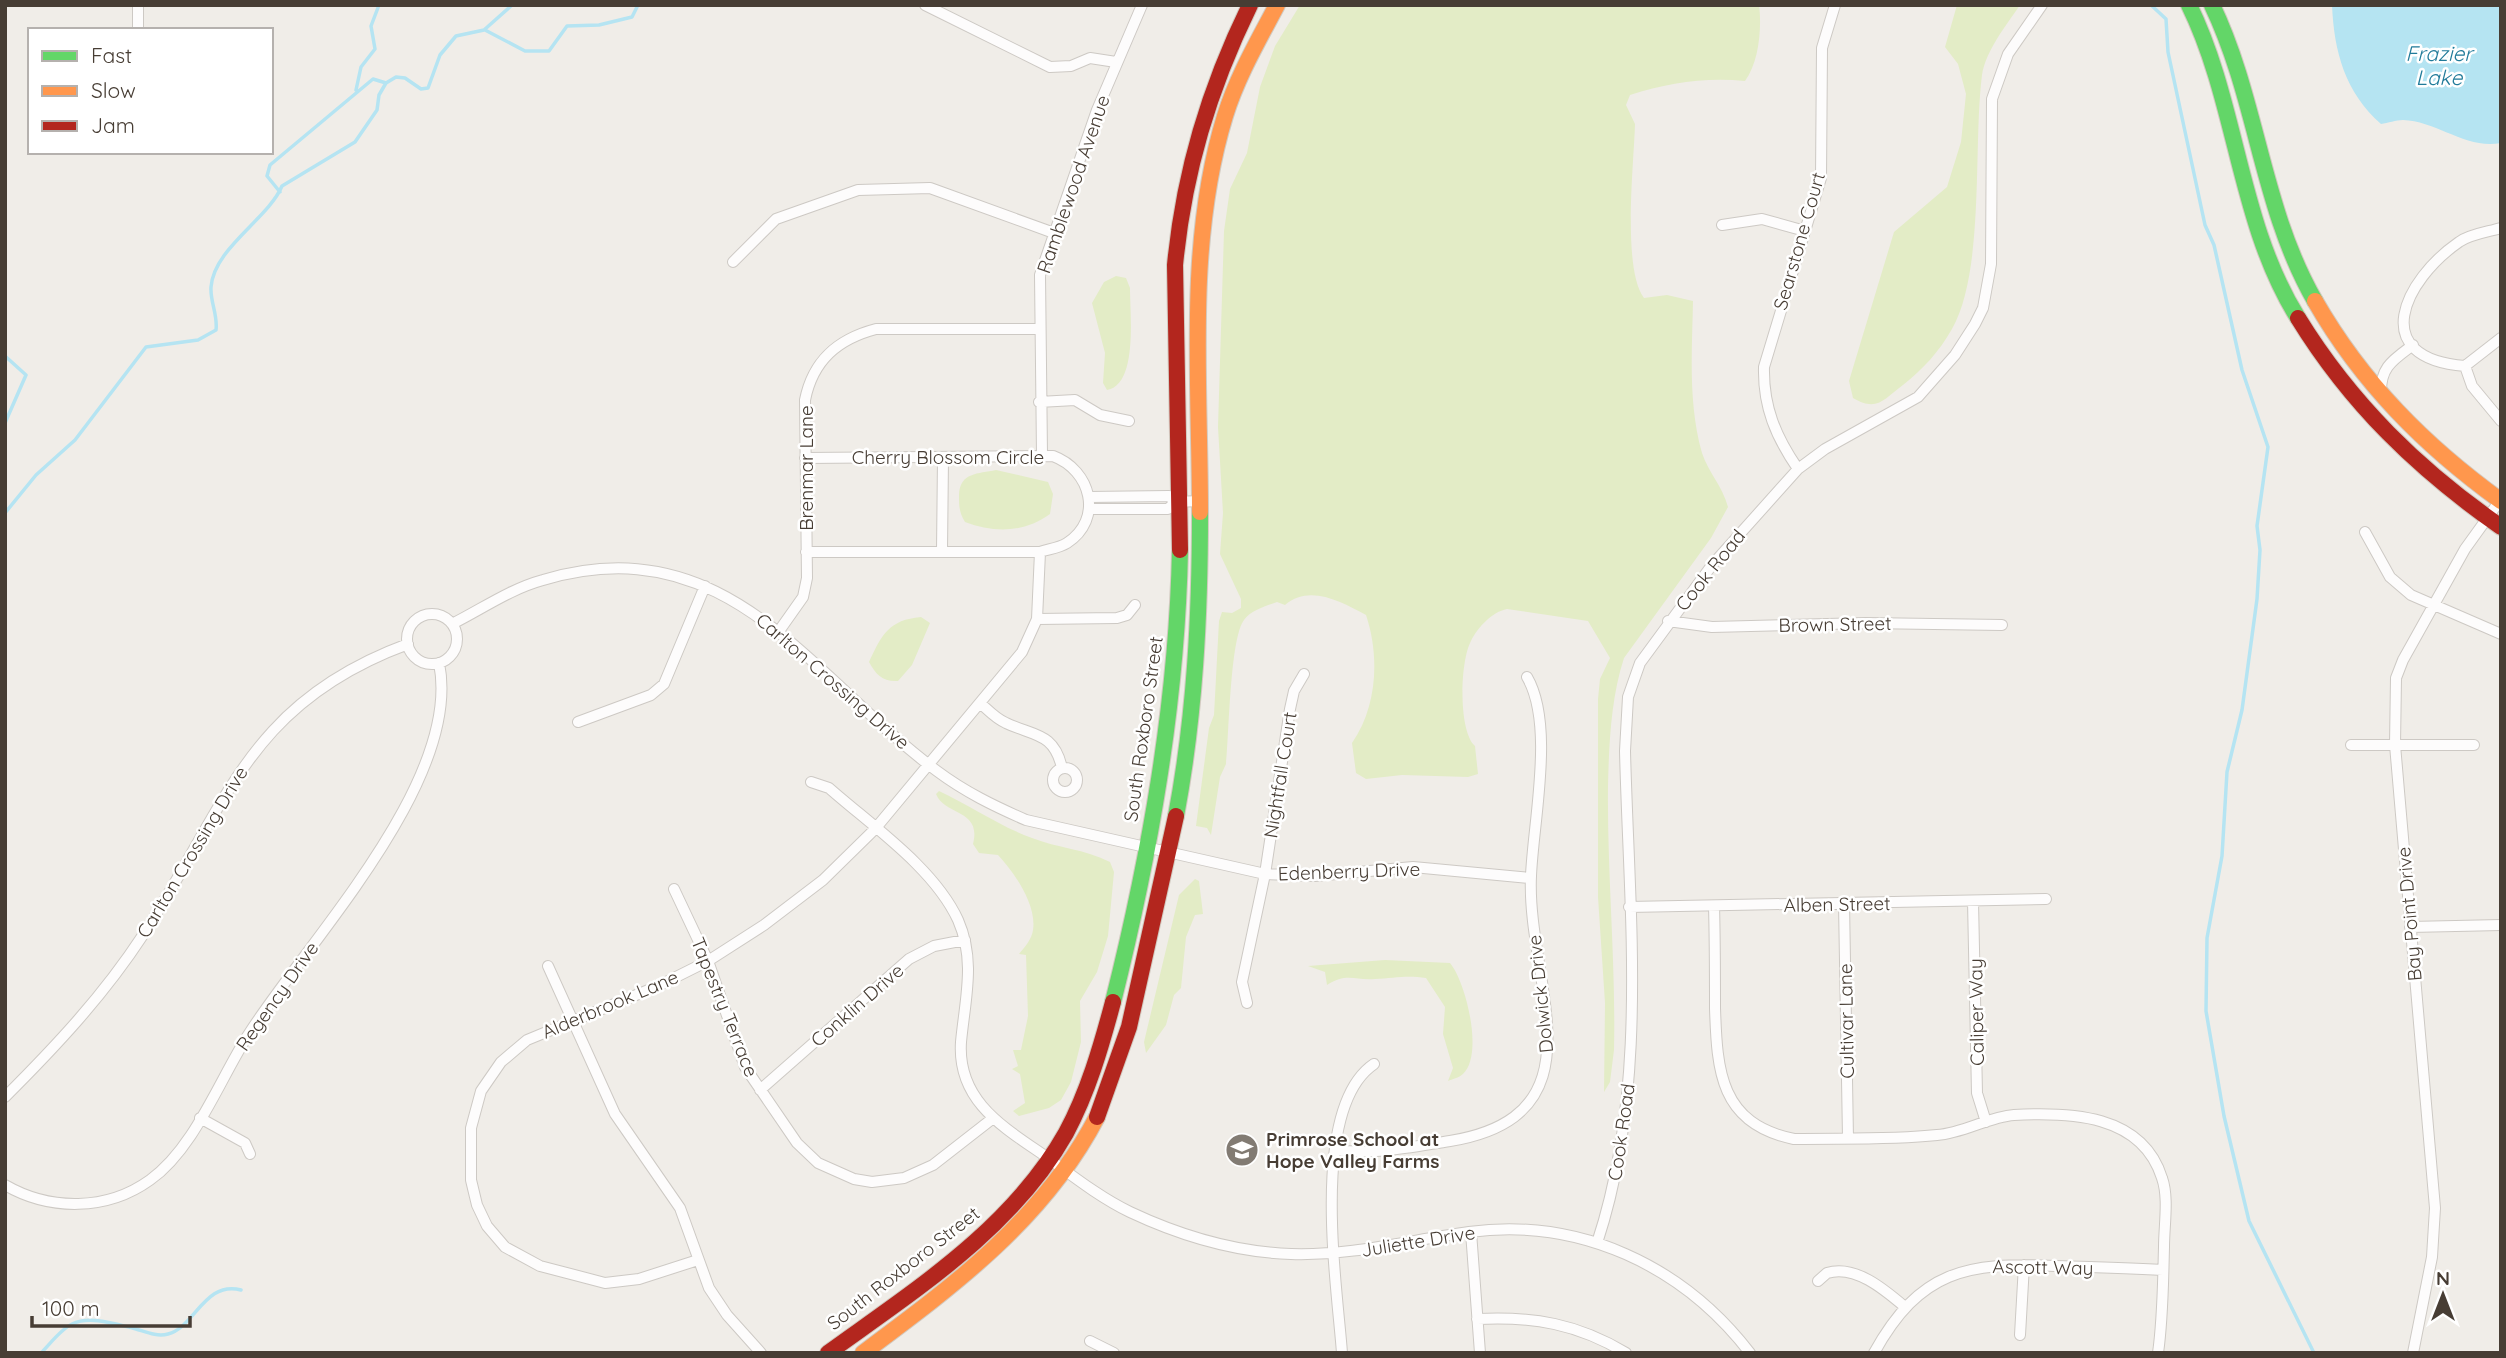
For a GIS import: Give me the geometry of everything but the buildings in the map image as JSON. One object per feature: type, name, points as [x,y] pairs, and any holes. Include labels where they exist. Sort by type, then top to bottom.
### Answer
[{"type":"street","points":[[138,5],[138,28]]},
{"type":"street","points":[[925,5],[1050,67],[1071,65],[1090,58],[1116,62]]},
{"type":"street","name":"Ramblewood Avenue","points":[[1042,455],[1039,402],[1040,275],[1116,62],[1142,5]]},
{"type":"street","name":"South Roxboro Street","points":[[828,1353],[969,1248],[1012,1205],[1049,1159],[1079,1105],[1093,1072],[1118,981],[1147,848],[1173,682],[1177,502],[1175,265],[1178,224],[1192,144],[1208,94],[1250,5]]},
{"type":"street","name":"Searstone Court","points":[[1798,469],[1772,425],[1763,390],[1764,368],[1821,178],[1822,48],[1835,5]]},
{"type":"street","name":"Cook Road","points":[[1597,1243],[1616,1175],[1629,1075],[1625,751],[1629,697],[1640,663],[1668,621],[1712,565],[1798,469],[1817,454],[1918,397],[1955,355],[1975,324],[1983,308],[1991,264],[1992,99],[2008,54],[2042,5]]},
{"type":"street","points":[[2189,5],[2218,75],[2253,220],[2272,267],[2311,340],[2361,409],[2390,440],[2494,522]]},
{"type":"street","points":[[2212,5],[2239,66],[2263,171],[2285,239],[2318,308],[2354,363],[2381,397],[2426,443],[2500,498]]},
{"type":"street","name":"South Roxboro Street","points":[[863,1353],[982,1263],[1065,1172],[1093,1126],[1118,1068],[1169,853],[1193,706],[1200,615],[1197,275],[1205,189],[1228,107],[1273,6]]},
{"type":"street","points":[[733,262],[776,219],[858,190],[930,188],[1054,233]]},
{"type":"street","points":[[1722,225],[1762,219],[1805,231]]},
{"type":"street","points":[[2501,229],[2462,240],[2409,293],[2403,315],[2404,328],[2413,345],[2427,357],[2442,363],[2465,366],[2501,338]]},
{"type":"street","name":"Brenmar Lane","points":[[779,631],[803,597],[806,552],[805,400],[811,379],[828,353],[847,339],[876,330],[1040,329]]},
{"type":"street","points":[[2381,397],[2381,382],[2386,366],[2413,345]]},
{"type":"street","points":[[2354,363],[2367,367],[2386,366]]},
{"type":"street","points":[[2465,366],[2472,386],[2501,421]]},
{"type":"street","points":[[1039,402],[1075,400],[1100,415],[1129,421]]},
{"type":"street","name":"Cherry Blossom Circle","points":[[805,458],[1053,456],[1071,465],[1084,481],[1089,497],[1089,509]]},
{"type":"street","points":[[942,551],[943,457]]},
{"type":"street","points":[[1089,497],[1169,496],[1177,502]]},
{"type":"street","name":"Bay Point Drive","points":[[2413,1353],[2435,1231],[2395,745],[2396,678],[2416,631],[2494,522],[2500,498]]},
{"type":"street","points":[[806,552],[1040,552],[1059,547],[1075,536],[1089,509],[1168,509],[1177,502],[1200,501]]},
{"type":"street","points":[[2365,532],[2390,577],[2411,595],[2501,634]]},
{"type":"street","points":[[1040,552],[1037,619],[1117,618],[1127,615],[1135,605]]},
{"type":"street","name":"Carlton Crossing Drive","points":[[452,624],[523,586],[569,573],[596,570],[647,571],[705,586],[742,604],[779,631],[929,764],[968,792],[1026,820],[1169,853]]},
{"type":"street","points":[[578,722],[651,695],[664,684],[705,586]]},
{"type":"street","points":[[438,615],[452,624],[456,631],[456,647],[446,660],[431,664],[416,658],[408,644],[410,628],[422,617],[438,615]]},
{"type":"street","name":"Alderbrook Lane","points":[[698,1260],[623,1283],[594,1282],[521,1258],[505,1247],[487,1226],[474,1192],[470,1155],[471,1128],[481,1091],[512,1051],[544,1031],[658,986],[708,961],[764,925],[823,880],[875,829],[1022,652],[1037,619]]},
{"type":"street","name":"Brown Street","points":[[1668,621],[1712,627],[1866,623],[2002,625]]},
{"type":"street","name":"Carlton Crossing Drive","points":[[5,1097],[75,1026],[120,969],[230,785],[267,735],[330,681],[361,663],[408,644]]},
{"type":"street","name":"Regency Drive","points":[[5,1185],[50,1202],[85,1204],[115,1198],[140,1187],[167,1166],[200,1118],[257,1021],[366,873],[398,821],[436,728],[441,691],[439,663]]},
{"type":"street","name":"Nightfall Court","points":[[1247,1003],[1242,982],[1265,874],[1290,709],[1294,691],[1304,674]]},
{"type":"street","name":"Dolwick Drive","points":[[1335,1150],[1380,1152],[1483,1135],[1515,1119],[1536,1095],[1546,1071],[1548,1043],[1533,928],[1531,878],[1540,786],[1538,709],[1527,677]]},
{"type":"street","points":[[980,703],[998,719],[1044,738],[1057,753],[1062,768]]},
{"type":"street","points":[[2351,745],[2474,745]]},
{"type":"street","name":"Juliette Drive","points":[[811,782],[824,784],[938,887],[958,922],[965,940],[969,973],[962,1059],[971,1092],[992,1119],[1065,1172],[1127,1211],[1189,1237],[1260,1252],[1334,1252],[1471,1232],[1528,1230],[1597,1243],[1650,1264],[1674,1278],[1717,1314],[1750,1353]]},
{"type":"street","name":"Edenberry Drive","points":[[1169,853],[1265,874],[1315,876],[1413,867],[1531,878]]},
{"type":"street","name":"Tapestry Terrace","points":[[674,889],[708,961],[745,1067],[808,1156],[834,1172],[872,1182],[890,1181],[919,1173],[992,1119]]},
{"type":"street","name":"Alben Street","points":[[1629,907],[2046,900]]},
{"type":"street","name":"Caliper Way","points":[[1973,901],[1977,1093],[1986,1122]]},
{"type":"street","name":"Cultivar Lane","points":[[1844,903],[1847,1138]]},
{"type":"street","points":[[1714,906],[1717,1057],[1723,1085],[1731,1100],[1752,1124],[1778,1136],[1794,1139],[1847,1138],[1938,1135],[2011,1115],[2079,1116],[2109,1122],[2124,1128],[2137,1139],[2152,1156],[2163,1179],[2163,1270],[2158,1353]]},
{"type":"street","points":[[2410,927],[2501,925]]},
{"type":"street","name":"Conklin Drive","points":[[760,1090],[909,959],[934,946],[965,940]]},
{"type":"street","points":[[548,966],[615,1114],[680,1208],[698,1260],[718,1303],[761,1353]]},
{"type":"street","points":[[1342,1353],[1331,1203],[1335,1150],[1340,1124],[1356,1083],[1374,1064]]},
{"type":"street","points":[[200,1118],[245,1143],[250,1154]]},
{"type":"street","points":[[1471,1232],[1480,1353]]},
{"type":"street","name":"Ascott Way","points":[[1874,1353],[1905,1307],[1926,1290],[1960,1272],[1999,1264],[2163,1270]]},
{"type":"street","points":[[2020,1335],[2024,1265]]},
{"type":"street","points":[[1818,1282],[1826,1273],[1844,1272],[1873,1283],[1905,1307]]},
{"type":"street","points":[[1477,1319],[1520,1317],[1564,1324],[1588,1332],[1626,1353]]},
{"type":"street","points":[[1090,1341],[1114,1353]]},
{"type":"green space","points":[[1300,5],[1759,5],[1758,44],[1754,64],[1745,81],[1701,81],[1658,87],[1630,95],[1626,105],[1635,124],[1631,240],[1637,284],[1644,298],[1667,295],[1693,301],[1692,378],[1698,434],[1702,453],[1728,507],[1711,538],[1624,658],[1616,689],[1608,786],[1614,1050],[1610,1082],[1604,1092],[1605,1003],[1598,897],[1598,699],[1600,679],[1610,658],[1588,621],[1507,609],[1491,617],[1477,631],[1467,651],[1462,695],[1469,738],[1475,746],[1478,774],[1468,777],[1402,775],[1366,779],[1356,773],[1352,743],[1367,714],[1374,681],[1373,648],[1366,615],[1326,597],[1315,596],[1295,599],[1285,605],[1277,602],[1255,611],[1244,620],[1239,630],[1231,688],[1226,764],[1220,777],[1211,835],[1207,828],[1196,826],[1209,728],[1214,715],[1219,621],[1222,612],[1232,613],[1241,608],[1241,599],[1220,554],[1223,513],[1218,427],[1224,231],[1230,189],[1247,153],[1260,87],[1275,46]]},
{"type":"green space","points":[[1957,5],[2020,5],[1992,47],[1982,75],[1974,242],[1969,275],[1952,329],[1936,353],[1890,395],[1880,402],[1868,404],[1853,398],[1849,381],[1894,232],[1947,187],[1961,142],[1966,94],[1958,64],[1945,47]]},
{"type":"green space","points":[[1116,276],[1126,278],[1130,288],[1130,347],[1124,376],[1117,385],[1107,390],[1103,383],[1105,353],[1092,303],[1104,282]]},
{"type":"green space","points":[[996,470],[1048,482],[1053,494],[1050,514],[1030,525],[1009,529],[987,528],[965,522],[960,512],[960,487],[971,475]]},
{"type":"green space","points":[[921,617],[930,623],[912,665],[898,681],[880,677],[869,662],[883,636],[901,621]]},
{"type":"green space","points":[[939,791],[1020,833],[1110,862],[1114,872],[1108,936],[1097,972],[1080,1001],[1081,1042],[1071,1082],[1061,1100],[1049,1108],[1019,1116],[1013,1111],[1025,1103],[1020,1074],[1012,1069],[1018,1066],[1013,1050],[1021,1050],[1028,1016],[1026,955],[1019,954],[1033,930],[1028,900],[1011,870],[998,855],[979,853],[973,844],[972,825],[968,819],[941,801],[936,794]]},
{"type":"green space","points":[[1195,879],[1199,881],[1203,914],[1195,915],[1186,937],[1181,988],[1174,995],[1166,1025],[1146,1053],[1144,1042],[1179,895]]},
{"type":"green space","points":[[1385,960],[1450,963],[1462,986],[1470,1018],[1472,1051],[1469,1065],[1463,1074],[1448,1081],[1453,1068],[1443,1034],[1445,1007],[1426,978],[1346,978],[1327,985],[1325,972],[1308,966]]},
{"type":"water","name":"Frazier Lake","points":[[2332,5],[2501,5],[2501,143],[2476,142],[2416,122],[2400,120],[2381,124],[2358,99],[2350,85],[2335,39]]},
{"type":"waterway","points":[[356,90],[361,67],[375,49],[371,26],[379,5]]},
{"type":"waterway","points":[[5,513],[36,475],[75,440],[146,347],[198,340],[216,330],[211,293],[214,273],[221,259],[265,210],[282,186],[355,142],[377,110],[379,95],[386,83],[396,77],[405,78],[421,89],[428,88],[440,55],[456,36],[484,30],[512,5]]},
{"type":"waterway","points":[[485,30],[525,51],[549,51],[567,26],[599,25],[632,17],[638,5]]},
{"type":"waterway","points":[[2151,5],[2166,19],[2168,52],[2205,225],[2214,245],[2242,370],[2268,447],[2257,526],[2260,550],[2257,599],[2242,710],[2227,772],[2222,856],[2207,938],[2206,1011],[2224,1116],[2249,1221],[2314,1353]]},
{"type":"waterway","points":[[280,192],[267,176],[270,165],[373,79],[386,83]]},
{"type":"waterway","points":[[5,356],[26,375],[5,423]]},
{"type":"waterway","points":[[41,1353],[64,1329],[79,1321],[104,1322],[152,1334],[168,1334],[177,1330],[218,1292],[241,1290]]},
{"type":"traffic: fast","points":[[2189,5],[2218,83],[2263,243],[2278,281],[2298,318]]},
{"type":"traffic: fast","points":[[2212,5],[2240,79],[2283,229],[2315,301]]},
{"type":"traffic: fast","points":[[1176,816],[1188,740],[1195,665],[1200,512]]},
{"type":"traffic: fast","points":[[1113,1002],[1139,890],[1159,778],[1173,664],[1180,550]]},
{"type":"traffic: slow","points":[[1200,512],[1198,312],[1205,213],[1225,116],[1248,59],[1277,5]]},
{"type":"traffic: slow","points":[[2315,301],[2353,359],[2397,411],[2446,458],[2501,501]]},
{"type":"traffic: slow","points":[[863,1353],[963,1276],[1023,1219],[1075,1154],[1097,1117]]},
{"type":"traffic: jam","points":[[1180,550],[1175,265],[1179,231],[1192,164],[1211,100],[1235,36],[1250,5]]},
{"type":"traffic: jam","points":[[2298,318],[2340,379],[2388,433],[2442,482],[2501,527]]},
{"type":"traffic: jam","points":[[1097,1117],[1129,1027],[1176,816]]},
{"type":"traffic: jam","points":[[828,1353],[959,1255],[990,1228],[1044,1167],[1066,1133],[1081,1102],[1113,1002]]},
{"type":"place","name":"Primrose School at Hope Valley Farms","points":[[1242,1150]]}]
